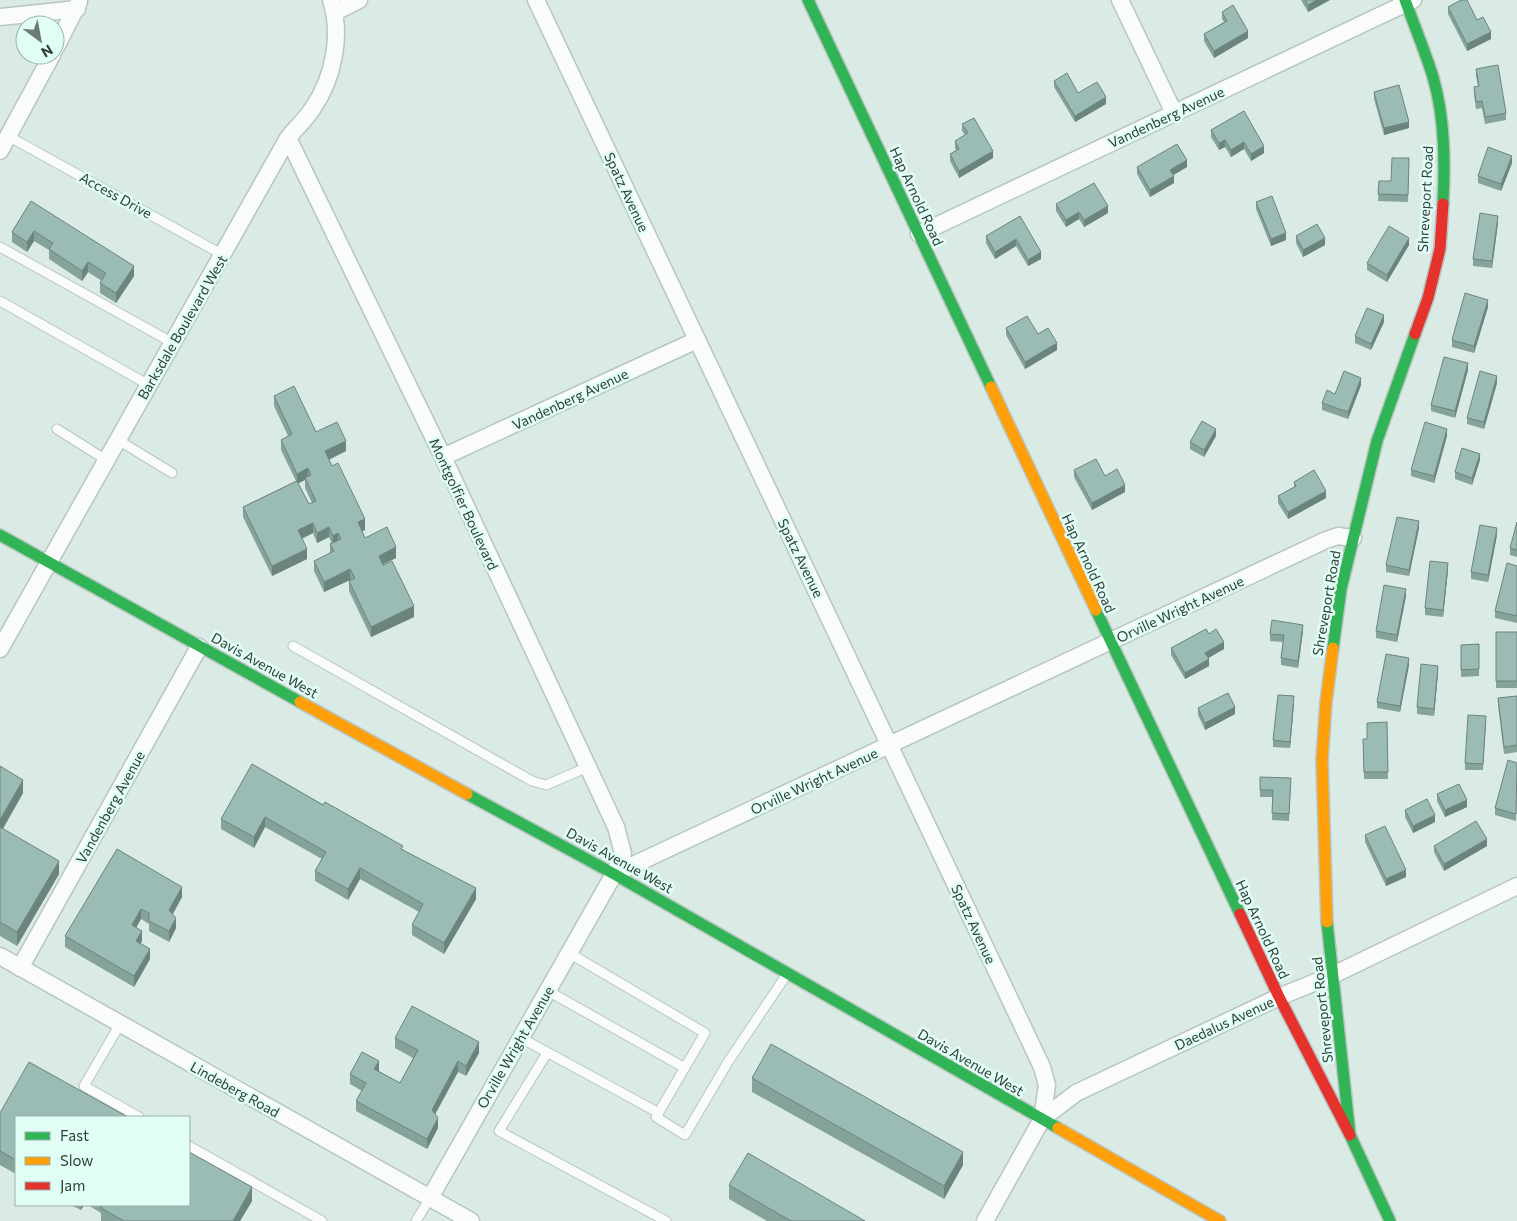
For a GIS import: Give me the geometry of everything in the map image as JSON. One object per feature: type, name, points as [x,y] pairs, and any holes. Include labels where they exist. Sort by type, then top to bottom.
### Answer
[{"type":"street","points":[[333,6],[359,0]]},
{"type":"street","name":"Spatz Avenue","points":[[536,0],[1042,1066],[1047,1085],[1042,1120]]},
{"type":"street","name":"Hap Arnold Road","points":[[808,0],[1278,997],[1350,1135]]},
{"type":"street","points":[[1120,0],[1174,113]]},
{"type":"street","name":"Vandenberg Avenue","points":[[919,234],[1408,1]]},
{"type":"street","name":"Shreveport Road","points":[[1390,1221],[1350,1135],[1326,917],[1322,760],[1333,635],[1353,538],[1377,440],[1428,298],[1440,249],[1445,164],[1441,120],[1434,78],[1408,1]]},
{"type":"street","points":[[0,18],[78,5]]},
{"type":"street","points":[[65,30],[78,5]]},
{"type":"street","name":"Barksdale Boulevard West","points":[[0,649],[288,138],[314,108],[332,70],[336,49],[333,6]]},
{"type":"street","points":[[0,151],[47,65]]},
{"type":"street","name":"Montgolfier Boulevard","points":[[288,138],[443,457],[616,827],[623,853],[614,874]]},
{"type":"street","name":"Vandenberg Avenue","points":[[443,457],[697,340]]},
{"type":"street","name":"Davis Avenue West","points":[[0,535],[199,647],[614,874],[1220,1221]]},
{"type":"street","name":"Orville Wright Avenue","points":[[430,1198],[614,874],[1326,540],[1338,536],[1353,538]]},
{"type":"street","name":"Vandenberg Avenue","points":[[20,968],[199,647]]},
{"type":"street","name":"Daedalus Avenue","points":[[985,1221],[1042,1120],[1076,1093],[1278,997],[1333,975],[1517,886]]},
{"type":"street","name":"Lindeberg Road","points":[[0,956],[470,1221]]},
{"type":"lane","name":"Access Drive","points":[[8,136],[223,254]]},
{"type":"lane","points":[[0,247],[173,343]]},
{"type":"lane","points":[[0,301],[149,385]]},
{"type":"lane","points":[[57,429],[106,460]]},
{"type":"lane","points":[[118,440],[172,473]]},
{"type":"lane","points":[[293,646],[532,781],[546,785],[588,767]]},
{"type":"lane","points":[[569,953],[705,1033],[656,1117],[685,1135],[728,1062],[787,973]]},
{"type":"lane","points":[[548,991],[685,1068]]},
{"type":"lane","points":[[120,1024],[84,1086],[137,1116]]},
{"type":"lane","points":[[521,1038],[659,1113]]},
{"type":"lane","points":[[547,1052],[499,1131],[666,1221]]},
{"type":"lane","points":[[190,1147],[322,1221]]},
{"type":"lane","points":[[416,1221],[430,1198]]},
{"type":"building","points":[[1305,0],[1317,0],[1308,5]]},
{"type":"building","points":[[1461,0],[1467,0],[1477,20],[1483,17],[1491,32],[1467,44],[1448,7]]},
{"type":"building","points":[[1233,5],[1248,31],[1214,51],[1204,34],[1227,21],[1222,12]]},
{"type":"building","points":[[1498,65],[1506,113],[1485,117],[1482,101],[1476,102],[1474,87],[1479,86],[1476,69]]},
{"type":"building","points":[[1067,73],[1078,93],[1097,82],[1106,97],[1075,116],[1054,81]]},
{"type":"building","points":[[1399,85],[1409,122],[1384,128],[1374,92]]},
{"type":"building","points":[[1244,111],[1264,146],[1251,154],[1244,142],[1231,150],[1225,140],[1219,143],[1211,130]]},
{"type":"building","points":[[974,118],[993,151],[959,171],[950,154],[959,149],[955,141],[968,133],[962,124]]},
{"type":"building","points":[[1177,144],[1187,160],[1170,170],[1174,176],[1150,190],[1137,167]]},
{"type":"building","points":[[1488,147],[1512,156],[1501,184],[1478,176]]},
{"type":"building","points":[[1392,158],[1409,158],[1408,195],[1378,194],[1379,181],[1391,181]]},
{"type":"building","points":[[1094,183],[1108,206],[1084,220],[1079,212],[1066,220],[1056,204]]},
{"type":"building","points":[[1272,196],[1286,233],[1271,239],[1256,202]]},
{"type":"building","points":[[31,201],[134,266],[116,293],[100,283],[106,273],[88,262],[82,271],[49,249],[53,243],[34,231],[27,242],[12,232]]},
{"type":"building","points":[[1480,213],[1498,216],[1492,261],[1473,259]]},
{"type":"building","points":[[1020,216],[1041,252],[1028,260],[1016,239],[995,252],[986,236]]},
{"type":"building","points":[[1317,224],[1325,238],[1303,250],[1296,236]]},
{"type":"building","points":[[1389,226],[1409,238],[1387,275],[1367,263]]},
{"type":"building","points":[[1465,293],[1488,300],[1474,346],[1452,340]]},
{"type":"building","points":[[1367,308],[1384,315],[1371,344],[1355,336]]},
{"type":"building","points":[[1027,316],[1038,334],[1048,328],[1057,343],[1025,362],[1006,328]]},
{"type":"building","points":[[1444,357],[1468,363],[1455,411],[1431,405]]},
{"type":"building","points":[[1344,371],[1361,378],[1348,412],[1322,403],[1327,390],[1335,394]]},
{"type":"building","points":[[1480,371],[1497,376],[1484,422],[1467,418]]},
{"type":"building","points":[[294,386],[316,432],[337,422],[346,441],[325,451],[332,466],[338,463],[365,519],[358,522],[365,538],[387,527],[396,547],[379,556],[383,565],[392,561],[414,606],[371,627],[349,581],[355,578],[350,569],[324,582],[314,561],[334,551],[330,544],[341,539],[338,533],[333,536],[329,527],[317,533],[313,523],[298,530],[307,549],[272,566],[243,507],[297,481],[309,504],[316,501],[305,478],[311,475],[308,468],[297,474],[281,440],[292,434],[274,396]]},
{"type":"building","points":[[1202,421],[1216,429],[1204,450],[1190,442]]},
{"type":"building","points":[[1425,422],[1447,429],[1434,476],[1411,470]]},
{"type":"building","points":[[1462,448],[1480,454],[1472,478],[1455,472]]},
{"type":"building","points":[[1096,459],[1105,476],[1117,469],[1125,485],[1092,503],[1074,470]]},
{"type":"building","points":[[1314,470],[1326,491],[1288,512],[1278,496],[1296,486],[1294,482]]},
{"type":"building","points":[[1397,517],[1419,521],[1409,570],[1386,565]]},
{"type":"building","points":[[1517,522],[1517,550],[1510,548]]},
{"type":"building","points":[[1480,525],[1497,528],[1488,575],[1471,572]]},
{"type":"building","points":[[1430,561],[1448,563],[1443,610],[1425,608]]},
{"type":"building","points":[[1507,563],[1517,566],[1517,616],[1495,611]]},
{"type":"building","points":[[1384,585],[1406,589],[1397,635],[1376,631]]},
{"type":"building","points":[[1272,620],[1303,625],[1298,661],[1281,658],[1284,635],[1270,634]]},
{"type":"building","points":[[1206,629],[1209,634],[1216,629],[1224,642],[1205,653],[1209,659],[1185,673],[1171,648]]},
{"type":"building","points":[[1496,632],[1517,632],[1517,681],[1496,681]]},
{"type":"building","points":[[1479,644],[1479,669],[1461,670],[1461,645]]},
{"type":"building","points":[[1386,654],[1409,658],[1400,706],[1377,702]]},
{"type":"building","points":[[1421,664],[1438,666],[1434,709],[1417,707]]},
{"type":"building","points":[[1228,693],[1235,707],[1205,723],[1198,708]]},
{"type":"building","points":[[1278,695],[1294,696],[1290,742],[1273,740]]},
{"type":"building","points":[[1517,696],[1517,745],[1504,747],[1498,698]]},
{"type":"building","points":[[1468,715],[1486,716],[1483,764],[1465,763]]},
{"type":"building","points":[[1387,722],[1388,772],[1364,772],[1363,739],[1367,739],[1367,723]]},
{"type":"building","points":[[1508,760],[1517,763],[1516,814],[1495,808]]},
{"type":"building","points":[[252,764],[323,805],[325,802],[403,846],[401,849],[476,888],[444,943],[412,925],[423,904],[360,868],[348,889],[315,871],[326,852],[265,817],[254,837],[221,819]]},
{"type":"building","points":[[0,766],[23,780],[0,820]]},
{"type":"building","points":[[1260,777],[1291,778],[1289,814],[1272,813],[1273,790],[1260,790]]},
{"type":"building","points":[[1459,784],[1467,800],[1445,810],[1437,794]]},
{"type":"building","points":[[1427,799],[1435,815],[1413,826],[1405,810]]},
{"type":"building","points":[[1476,821],[1487,839],[1444,864],[1434,846]]},
{"type":"building","points":[[1385,826],[1406,870],[1386,879],[1365,835]]},
{"type":"building","points":[[0,827],[59,861],[17,932],[0,922]]},
{"type":"building","points":[[117,849],[182,887],[169,910],[176,918],[169,931],[149,921],[149,913],[141,909],[132,925],[142,931],[136,941],[150,949],[134,976],[65,936]]},
{"type":"building","points":[[412,1006],[479,1042],[466,1066],[458,1061],[432,1110],[438,1118],[427,1139],[356,1101],[366,1083],[350,1074],[362,1052],[379,1061],[374,1069],[400,1083],[418,1050],[395,1038]]},
{"type":"building","points":[[771,1044],[963,1152],[944,1186],[752,1078]]},
{"type":"building","points":[[29,1062],[126,1116],[15,1116],[15,1159],[0,1151],[0,1113]]},
{"type":"building","points":[[190,1153],[252,1187],[233,1221],[124,1221],[101,1208],[103,1206],[190,1206]]},
{"type":"building","points":[[748,1153],[865,1221],[791,1221],[729,1185]]},
{"type":"traffic: fast","points":[[808,0],[991,387]]},
{"type":"traffic: fast","points":[[1405,0],[1430,67],[1440,108],[1444,156],[1443,204]]},
{"type":"traffic: fast","points":[[1333,648],[1341,589],[1377,441],[1415,334]]},
{"type":"traffic: fast","points":[[0,535],[300,702]]},
{"type":"traffic: fast","points":[[1096,610],[1240,914]]},
{"type":"traffic: fast","points":[[467,794],[614,874],[1058,1128]]},
{"type":"traffic: fast","points":[[1327,922],[1350,1135],[1390,1221]]},
{"type":"traffic: slow","points":[[991,387],[1096,610]]},
{"type":"traffic: slow","points":[[1327,922],[1322,760],[1326,702],[1333,648]]},
{"type":"traffic: slow","points":[[300,702],[467,794]]},
{"type":"traffic: slow","points":[[1058,1128],[1220,1221]]},
{"type":"traffic: jam","points":[[1415,334],[1428,298],[1440,249],[1443,204]]},
{"type":"traffic: jam","points":[[1240,914],[1279,997],[1350,1135]]}]
